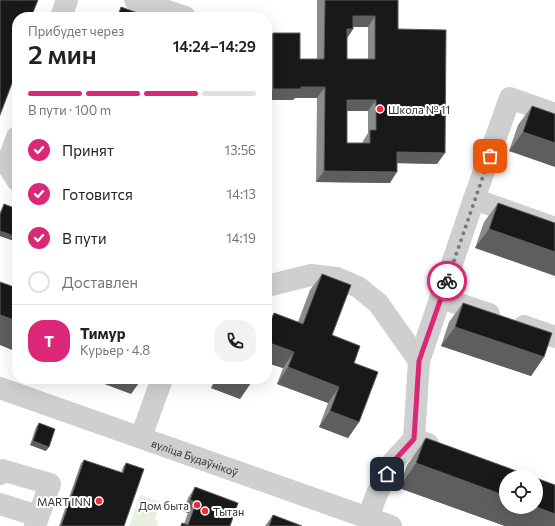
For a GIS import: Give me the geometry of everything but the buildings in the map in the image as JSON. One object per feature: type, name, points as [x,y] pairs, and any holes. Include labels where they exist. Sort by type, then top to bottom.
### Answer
[{"type":"street","points":[[62,12],[67,0]]},
{"type":"street","points":[[135,0],[169,12]]},
{"type":"street","points":[[368,518],[376,496],[393,462],[414,439],[419,361],[510,98],[555,114]]},
{"type":"street","points":[[8,169],[12,155]]},
{"type":"street","points":[[474,199],[555,228]]},
{"type":"street","points":[[272,285],[311,275],[337,278],[358,287],[378,303],[419,361]]},
{"type":"street","points":[[441,298],[555,337]]},
{"type":"street","points":[[141,437],[160,384]]},
{"type":"street","name":"вуліца Будаўнікоў","points":[[0,388],[391,526]]},
{"type":"street","points":[[414,439],[444,450]]},
{"type":"street","points":[[0,474],[2,470],[50,484],[37,521],[0,504]]},
{"type":"green space","points":[[140,495],[161,502],[155,520],[158,521],[157,526],[129,526]]},
{"type":"way so far","points":[[447,281],[490,156]]},
{"type":"place","name":"Школа № 11","points":[[380,109]]},
{"type":"place","name":"MART INN","points":[[99,501]]},
{"type":"place","name":"Дом быта","points":[[197,505]]},
{"type":"place","name":"Тытан","points":[[205,511]]},
{"type":"route","points":[[387,474],[393,462],[414,439],[419,361],[447,281]]}]
